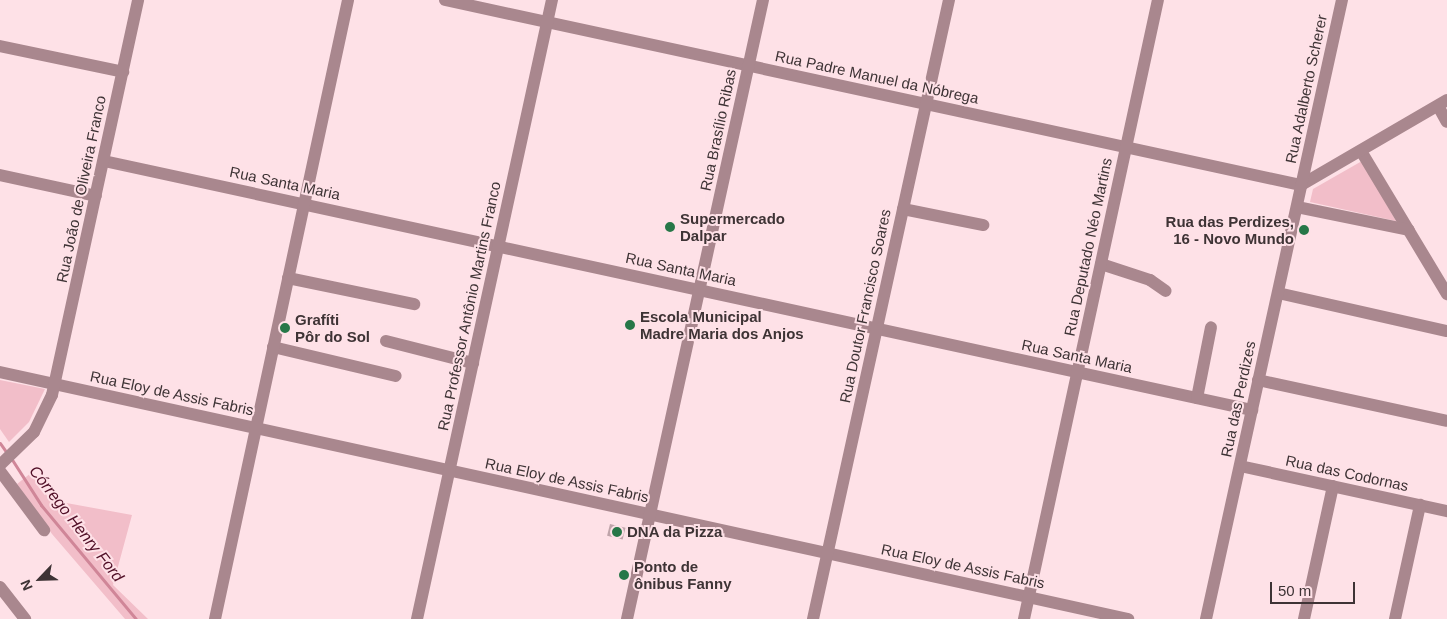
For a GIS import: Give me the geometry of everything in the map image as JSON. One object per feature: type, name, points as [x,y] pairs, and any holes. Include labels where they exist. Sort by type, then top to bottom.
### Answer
[{"type":"street","name":"Rua João de Oliveira Franco","points":[[5,463],[43,419],[55,384],[138,0]]},
{"type":"street","points":[[215,619],[348,0]]},
{"type":"street","name":"Rua Padre Manuel da Nóbrega","points":[[445,0],[1301,185]]},
{"type":"street","name":"Rua Professor Antônio Martins Franco","points":[[417,619],[552,0]]},
{"type":"street","name":"Rua Brasílio Ribas","points":[[627,619],[763,0]]},
{"type":"street","name":"Rua Doutor Francisco Soares","points":[[813,619],[949,0]]},
{"type":"street","name":"Rua Deputado Néo Martins","points":[[1024,619],[1158,0]]},
{"type":"street","name":"Rua Adalberto Scherer","points":[[1301,185],[1342,0]]},
{"type":"street","points":[[0,46],[123,72]]},
{"type":"street","points":[[1301,185],[1442,103],[1447,122]]},
{"type":"street","points":[[1361,151],[1447,294]]},
{"type":"street","name":"Rua Santa Maria","points":[[104,160],[1252,410]]},
{"type":"street","points":[[0,175],[96,196]]},
{"type":"street","name":"Rua das Perdizes","points":[[1206,619],[1301,185]]},
{"type":"street","points":[[1296,207],[1409,230]]},
{"type":"street","points":[[903,209],[983,225]]},
{"type":"street","points":[[1101,264],[1150,280],[1166,291]]},
{"type":"street","points":[[288,278],[414,304]]},
{"type":"street","points":[[1278,293],[1447,331]]},
{"type":"street","points":[[1198,398],[1211,327]]},
{"type":"street","points":[[386,341],[473,363]]},
{"type":"street","points":[[273,347],[396,376]]},
{"type":"street","name":"Rua Eloy de Assis Fabris","points":[[0,372],[1128,619]]},
{"type":"street","points":[[1258,380],[1447,421]]},
{"type":"street","points":[[5,463],[44,530]]},
{"type":"street","name":"Rua das Codornas","points":[[1240,466],[1447,512]]},
{"type":"street","points":[[1304,619],[1333,486]]},
{"type":"street","points":[[1394,619],[1420,506]]},
{"type":"street","points":[[0,587],[24,619]]},
{"type":"shaded area","points":[[1362,161],[1396,221],[1310,202],[1313,189]]},
{"type":"shaded area","points":[[0,380],[45,389],[29,422],[9,442],[0,429]]},
{"type":"shaded area","points":[[31,473],[50,500],[132,515],[113,585],[148,619],[125,619],[52,534],[17,484]]},
{"type":"building","name":"DNA da Pizza","points":[[610,524],[626,528],[623,540],[607,536]]},
{"type":"waterway","name":"Córrego Henry Ford","points":[[0,443],[7,453]]},
{"type":"waterway","name":"Córrego Henry Ford","points":[[11,458],[41,505],[136,619]]},
{"type":"place","name":"Supermercado Dalpar","points":[[670,227]]},
{"type":"place","name":"Rua das Perdizes, 16 - Novo Mundo","points":[[1304,230]]},
{"type":"place","name":"Escola Municipal Madre Maria dos Anjos","points":[[630,325]]},
{"type":"place","name":"Grafíti Pôr do Sol","points":[[285,328]]},
{"type":"place","name":"DNA da Pizza","points":[[617,532]]},
{"type":"place","name":"Ponto de ônibus Fanny","points":[[624,575]]}]
